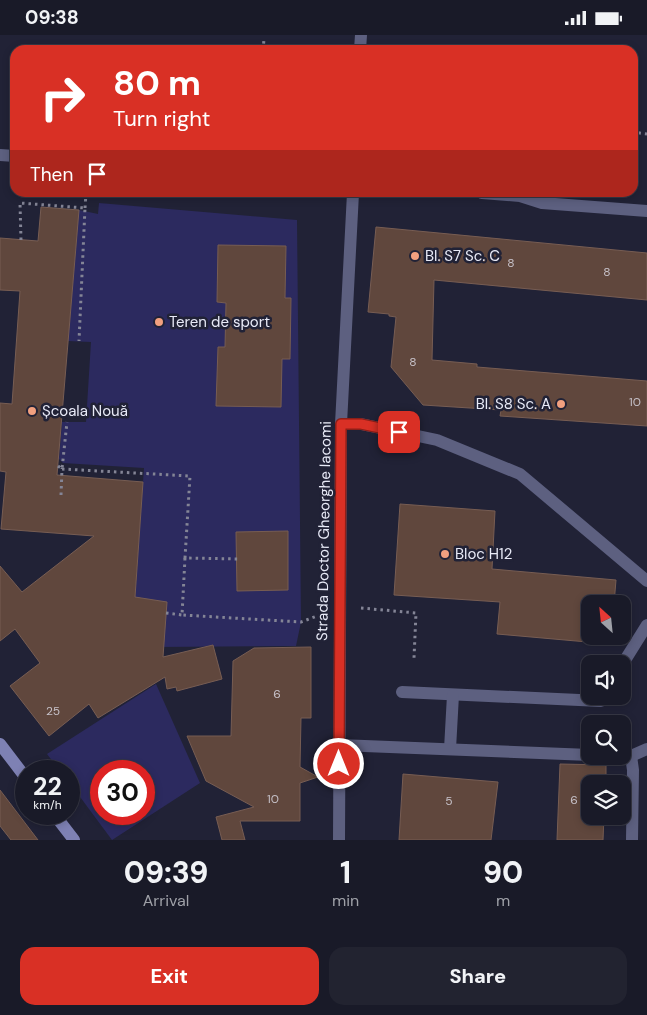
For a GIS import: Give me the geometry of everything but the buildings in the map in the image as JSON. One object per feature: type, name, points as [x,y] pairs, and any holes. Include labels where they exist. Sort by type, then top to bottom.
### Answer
[{"type":"street","name":"Strada Doctor Gheorghe Iacomi","points":[[339,840],[341,424],[353,197]]},
{"type":"street","points":[[523,197],[542,203],[647,211]]},
{"type":"street","points":[[341,424],[361,424],[438,440],[520,474],[647,581]]},
{"type":"street","points":[[628,655],[647,625]]},
{"type":"street","points":[[402,692],[581,700]]},
{"type":"street","points":[[450,749],[453,695]]},
{"type":"street","points":[[0,744],[15,764]]},
{"type":"street","points":[[339,745],[581,755]]},
{"type":"street","points":[[631,754],[647,749]]},
{"type":"street","points":[[630,765],[633,770],[632,840]]},
{"type":"street","points":[[62,825],[74,840]]},
{"type":"path","points":[[263,45],[264,39]]},
{"type":"path","points":[[79,341],[86,197]]},
{"type":"path","points":[[21,240],[20,203],[86,208]]},
{"type":"path","points":[[60,495],[67,422]]},
{"type":"path","points":[[58,465],[62,469],[190,477],[182,615]]},
{"type":"path","points":[[185,558],[238,559]]},
{"type":"path","points":[[361,608],[416,613],[414,658]]},
{"type":"path","points":[[166,613],[302,622],[317,616]]},
{"type":"shaded area","points":[[99,203],[297,220],[301,622],[296,646],[155,647],[135,597],[144,468],[63,463],[59,459],[62,422],[86,422],[91,342],[68,341],[79,210],[98,214]],"holes":[[[286,246],[285,298],[291,298],[290,359],[282,359],[217,405],[218,347],[225,347],[226,303],[217,302]]]},
{"type":"shaded area","points":[[156,684],[200,783],[155,812],[155,760],[90,760],[90,810],[80,797],[80,760],[52,760],[47,754]]},
{"type":"shaded area","points":[[101,825],[135,825],[112,840]]},
{"type":"place","name":"Bl. S7 Sc. C","points":[[415,256]]},
{"type":"place","name":"Teren de sport","points":[[159,322]]},
{"type":"place","name":"Bl. S8 Sc. A","points":[[561,404]]},
{"type":"place","name":"Școala Nouă","points":[[32,411]]},
{"type":"place","name":"Bloc H12","points":[[445,554]]},
{"type":"route","points":[[339,764],[341,424],[361,424],[399,432]]}]
